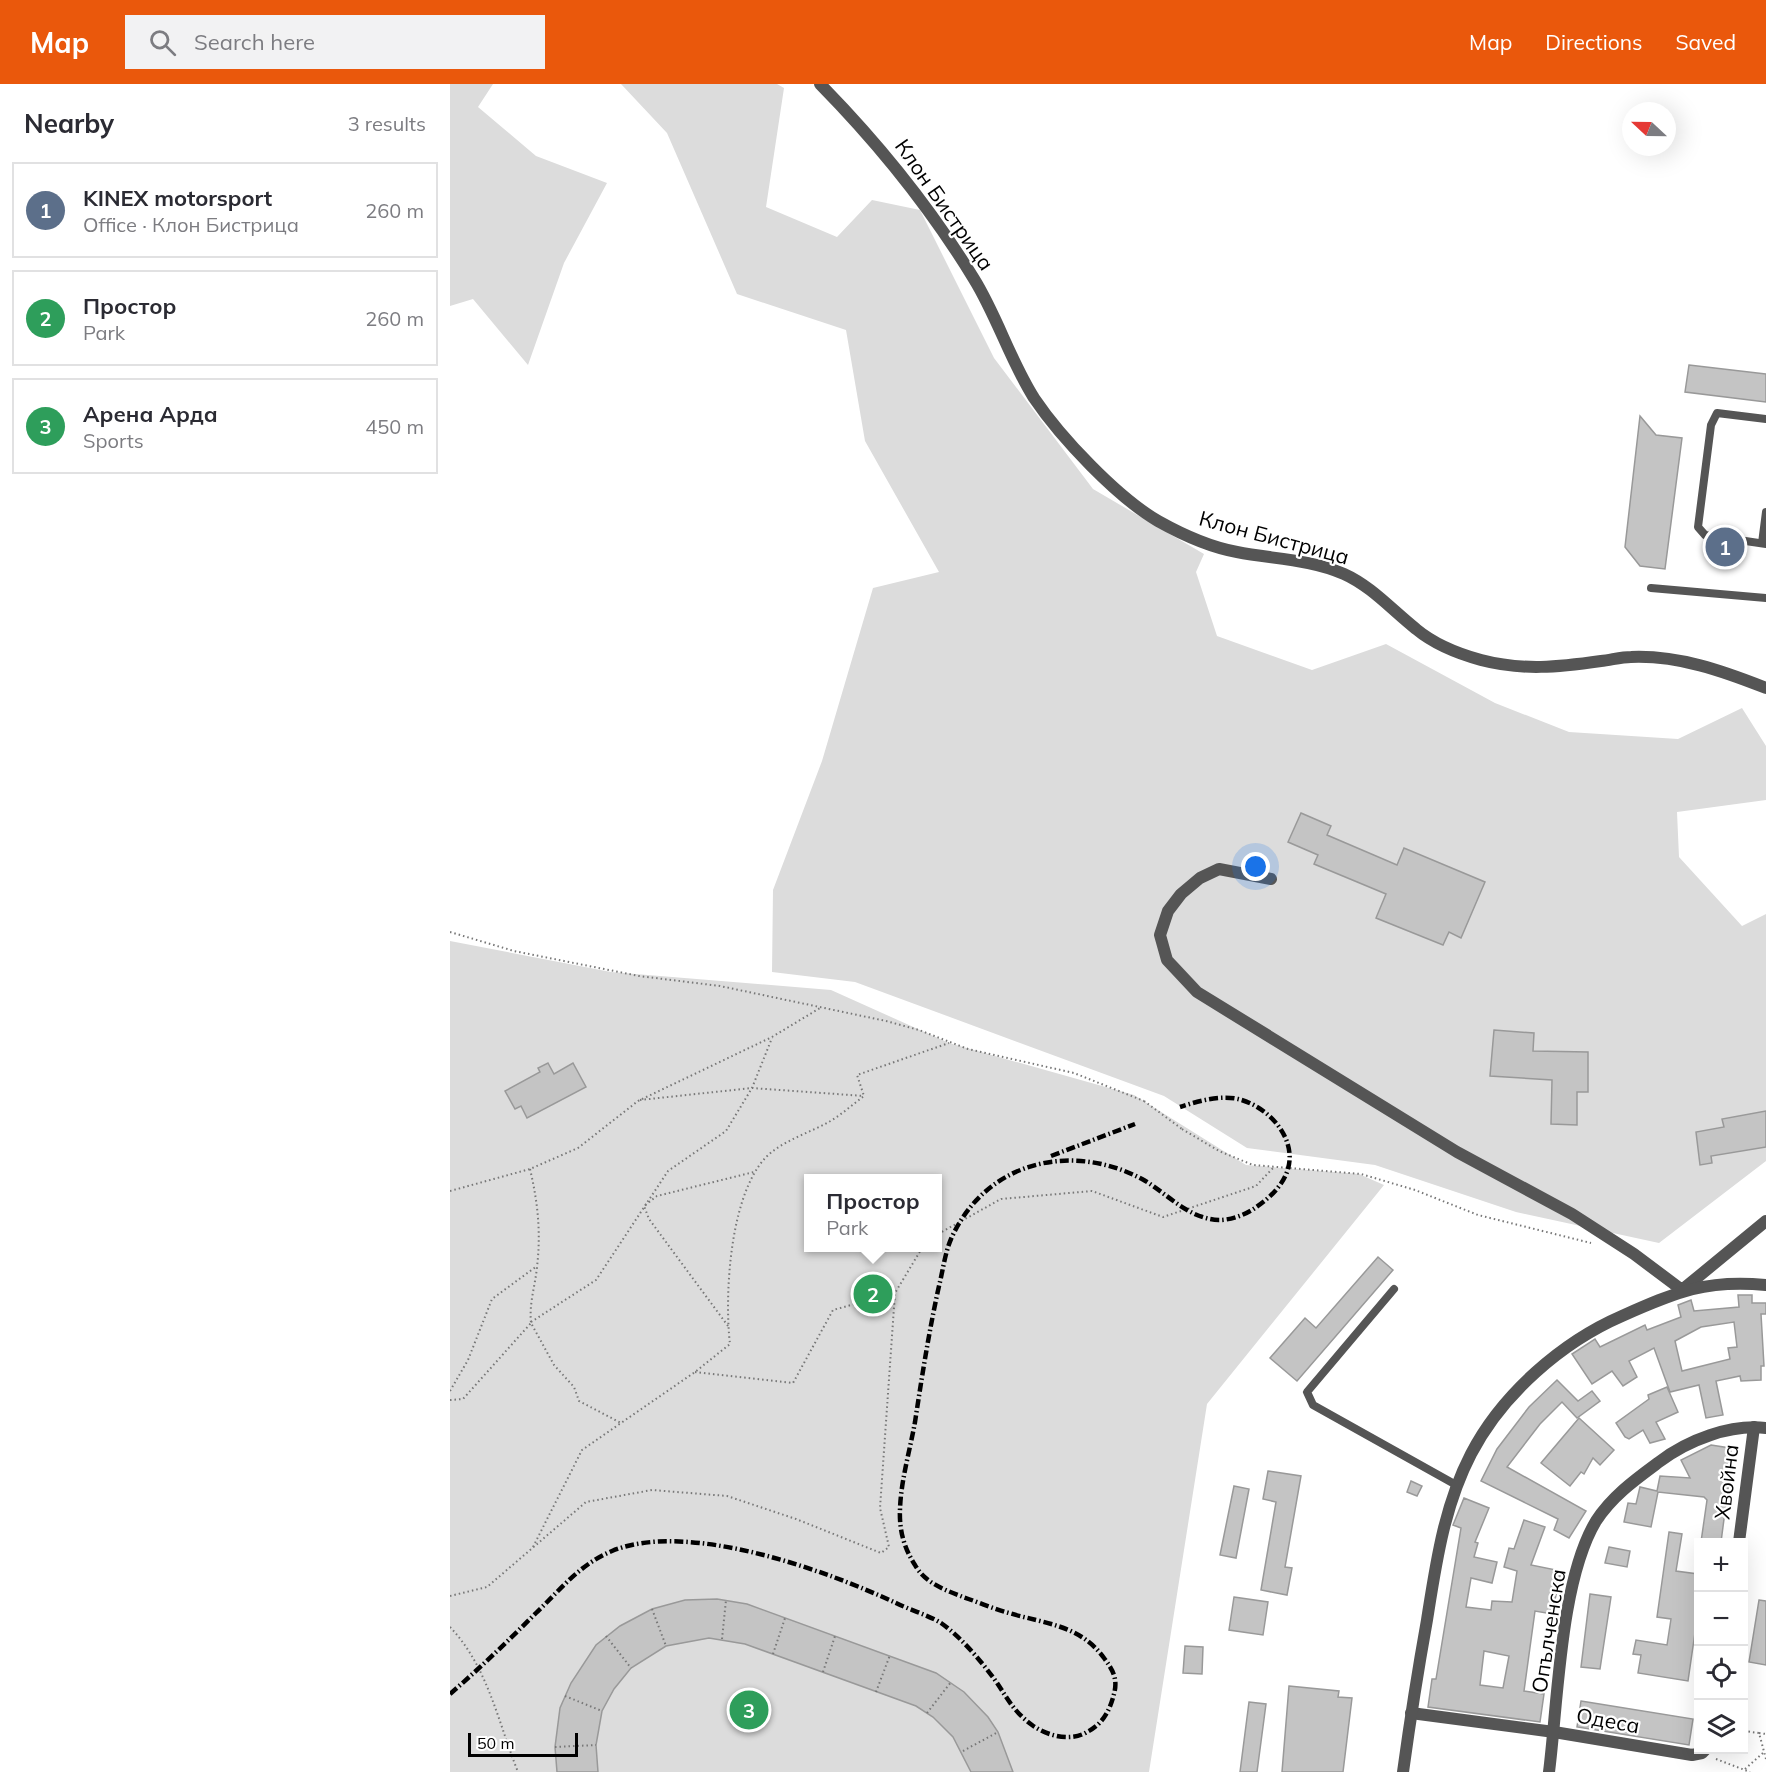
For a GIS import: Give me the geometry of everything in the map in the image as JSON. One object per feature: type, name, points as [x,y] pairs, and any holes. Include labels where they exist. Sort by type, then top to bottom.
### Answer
[{"type":"street","name":"Клон Бистрица","points":[[820,84],[896,165],[944,230],[977,282],[1034,397],[1063,435],[1118,490],[1156,520],[1197,541],[1216,547],[1235,552],[1296,560],[1343,574],[1371,591],[1418,632],[1446,647],[1480,660],[1524,669],[1629,657],[1664,658],[1721,670],[1766,688]]},
{"type":"street","points":[[1271,879],[1219,869],[1200,878],[1181,894],[1168,911],[1160,935],[1167,960],[1197,992],[1457,1152],[1572,1214],[1634,1254],[1682,1290]]},
{"type":"street","points":[[1682,1290],[1766,1221]]},
{"type":"street","points":[[1403,1772],[1440,1540],[1471,1454],[1492,1421],[1526,1383],[1562,1351],[1594,1328],[1682,1290],[1711,1284],[1766,1285]]},
{"type":"street","name":"Хвойна","points":[[1740,1538],[1760,1427]]},
{"type":"street","name":"Опълченска","points":[[1549,1772],[1573,1581],[1596,1522],[1615,1497],[1673,1451],[1720,1433],[1760,1427]]},
{"type":"street","name":"Одеса","points":[[1411,1713],[1694,1751]]},
{"type":"lane","points":[[1766,419],[1717,413],[1711,425],[1698,527],[1704,535],[1764,543],[1766,512]]},
{"type":"lane","points":[[1651,588],[1766,598]]},
{"type":"lane","points":[[1394,1289],[1307,1392],[1313,1405],[1458,1486]]},
{"type":"path","points":[[450,932],[514,951],[639,976],[720,986],[919,1030],[949,1042],[1074,1073],[1144,1101],[1182,1129],[1238,1160],[1273,1168],[1361,1174],[1408,1188],[1478,1215],[1591,1243]]},
{"type":"path","points":[[450,1191],[530,1169],[578,1148],[638,1101],[772,1037],[820,1008]]},
{"type":"path","points":[[450,1400],[463,1399],[531,1322],[596,1280],[668,1171],[726,1131],[752,1088],[772,1037]]},
{"type":"path","points":[[864,1096],[857,1075],[949,1042]]},
{"type":"path","points":[[638,1101],[752,1088],[864,1096]]},
{"type":"path","points":[[532,1549],[582,1450],[695,1372],[730,1344],[729,1280],[738,1220],[754,1172],[773,1151],[829,1122],[864,1096]]},
{"type":"path","points":[[942,1232],[1001,1199],[1092,1191],[1163,1217],[1256,1186],[1273,1168]]},
{"type":"path","points":[[530,1169],[539,1206],[537,1266],[530,1305],[531,1322],[554,1365],[574,1388],[579,1401],[621,1424]]},
{"type":"path","points":[[644,1206],[657,1196],[754,1172]]},
{"type":"path","points":[[644,1206],[649,1219],[728,1326]]},
{"type":"path","points":[[450,1596],[487,1587],[586,1502],[652,1490],[728,1496],[796,1519],[881,1554],[889,1547],[880,1508],[895,1293],[920,1252]]},
{"type":"path","points":[[450,1391],[468,1360],[492,1299],[537,1266]]},
{"type":"path","points":[[695,1372],[793,1383],[832,1310],[895,1293]]},
{"type":"path","points":[[722,1639],[726,1600]]},
{"type":"path","points":[[652,1609],[666,1646]]},
{"type":"path","points":[[773,1654],[785,1618]]},
{"type":"path","points":[[450,1627],[466,1643],[495,1700],[518,1772]]},
{"type":"path","points":[[606,1636],[631,1668]]},
{"type":"path","points":[[823,1672],[835,1636]]},
{"type":"path","points":[[876,1692],[890,1655]]},
{"type":"path","points":[[927,1713],[951,1682]]},
{"type":"path","points":[[565,1696],[602,1711]]},
{"type":"path","points":[[963,1751],[998,1732]]},
{"type":"path","points":[[1748,1732],[1766,1734]]},
{"type":"path","points":[[1759,1733],[1766,1759]]},
{"type":"path","points":[[555,1747],[596,1745]]},
{"type":"path","points":[[1745,1770],[1763,1753]]},
{"type":"path","points":[[1705,1754],[1750,1772]]},
{"type":"shaded area","points":[[450,84],[493,84],[478,107],[536,156],[607,183],[564,263],[528,365],[473,299],[450,306]]},
{"type":"shaded area","points":[[621,84],[777,84],[784,88],[766,207],[837,237],[872,200],[920,210],[994,358],[1093,489],[1204,554],[1196,572],[1217,636],[1312,670],[1386,644],[1495,703],[1569,732],[1678,739],[1742,708],[1766,746],[1766,800],[1677,812],[1679,857],[1742,926],[1766,914],[1766,1161],[1659,1243],[1516,1212],[1375,1165],[1247,1148],[1164,1096],[855,982],[772,972],[773,890],[822,761],[873,588],[939,572],[865,441],[846,330],[737,294],[667,133]]},
{"type":"shaded area","points":[[450,941],[611,972],[831,990],[949,1043],[1134,1095],[1246,1165],[1359,1174],[1384,1185],[1207,1404],[1149,1772],[450,1772]]},
{"type":"building","points":[[1689,365],[1766,374],[1766,402],[1685,392]]},
{"type":"building","points":[[1640,416],[1656,435],[1682,438],[1665,569],[1640,566],[1625,547]]},
{"type":"building","points":[[1301,813],[1331,826],[1327,835],[1397,865],[1404,848],[1485,882],[1461,938],[1449,932],[1443,945],[1376,918],[1386,894],[1314,864],[1318,855],[1288,842]]},
{"type":"building","points":[[1494,1030],[1534,1033],[1533,1051],[1588,1052],[1588,1092],[1577,1092],[1577,1125],[1551,1124],[1552,1080],[1490,1076]]},
{"type":"building","points":[[548,1063],[554,1074],[573,1063],[586,1087],[527,1118],[521,1106],[515,1109],[505,1091],[540,1072],[538,1068]]},
{"type":"building","points":[[1766,1111],[1766,1147],[1711,1156],[1712,1163],[1700,1165],[1696,1132],[1724,1127],[1722,1119]]},
{"type":"building","points":[[1378,1257],[1393,1270],[1297,1381],[1270,1358],[1305,1318],[1316,1328]]},
{"type":"building","points":[[1738,1295],[1752,1295],[1752,1303],[1766,1303],[1766,1314],[1761,1314],[1764,1366],[1761,1366],[1761,1380],[1741,1381],[1740,1376],[1716,1381],[1723,1415],[1706,1418],[1699,1385],[1670,1392],[1654,1348],[1629,1361],[1637,1377],[1623,1386],[1612,1371],[1592,1384],[1572,1354],[1595,1339],[1600,1347],[1645,1325],[1647,1330],[1681,1317],[1678,1305],[1691,1300],[1694,1311],[1739,1307]],"holes":[[[1734,1322],[1737,1347],[1728,1348],[1730,1359],[1682,1371],[1675,1341],[1701,1327]]]},
{"type":"building","points":[[1557,1380],[1578,1401],[1592,1391],[1600,1401],[1577,1418],[1562,1402],[1540,1424],[1507,1467],[1586,1511],[1569,1538],[1554,1530],[1558,1519],[1481,1481],[1497,1449],[1529,1407]]},
{"type":"building","points":[[1667,1387],[1678,1412],[1656,1422],[1665,1439],[1650,1443],[1643,1430],[1629,1439],[1625,1437],[1616,1423],[1649,1399],[1648,1395]]},
{"type":"building","points":[[1579,1418],[1614,1450],[1600,1465],[1593,1458],[1584,1474],[1581,1472],[1570,1486],[1541,1463]]},
{"type":"building","points":[[1711,1445],[1730,1448],[1732,1458],[1722,1538],[1702,1538],[1707,1500],[1704,1497],[1658,1492],[1651,1527],[1624,1522],[1628,1503],[1636,1504],[1640,1487],[1657,1491],[1660,1476],[1690,1478],[1681,1460]]},
{"type":"building","points":[[1268,1471],[1301,1476],[1285,1567],[1292,1568],[1287,1595],[1261,1590],[1276,1502],[1263,1499]]},
{"type":"building","points":[[1411,1481],[1422,1486],[1417,1496],[1407,1492]]},
{"type":"building","points":[[1234,1486],[1249,1489],[1236,1558],[1220,1555]]},
{"type":"building","points":[[1464,1498],[1489,1508],[1475,1542],[1478,1543],[1474,1557],[1497,1562],[1492,1583],[1471,1578],[1466,1607],[1491,1610],[1492,1601],[1512,1602],[1517,1571],[1504,1567],[1509,1548],[1514,1549],[1524,1520],[1545,1527],[1531,1565],[1561,1571],[1552,1614],[1535,1611],[1524,1691],[1544,1694],[1540,1722],[1428,1707],[1432,1679],[1436,1679],[1461,1528],[1453,1525]],"holes":[[[1484,1651],[1509,1656],[1503,1688],[1480,1685]]]},
{"type":"building","points":[[1669,1532],[1682,1534],[1676,1571],[1694,1573],[1694,1640],[1688,1681],[1638,1673],[1641,1655],[1633,1654],[1636,1640],[1667,1645],[1671,1619],[1657,1617]]},
{"type":"building","points":[[1609,1547],[1630,1551],[1627,1567],[1605,1563]]},
{"type":"building","points":[[1590,1594],[1611,1597],[1600,1669],[1581,1667]]},
{"type":"building","points":[[1234,1597],[1268,1602],[1263,1635],[1229,1630]]},
{"type":"building","points":[[717,1599],[747,1604],[936,1673],[964,1692],[988,1717],[998,1732],[1013,1772],[971,1772],[953,1737],[933,1717],[916,1706],[745,1644],[709,1638],[666,1646],[631,1668],[614,1689],[602,1711],[596,1745],[598,1772],[557,1772],[555,1747],[560,1708],[571,1683],[596,1645],[620,1626],[652,1609],[685,1600]]},
{"type":"building","points":[[1759,1600],[1766,1601],[1766,1665],[1749,1662]]},
{"type":"building","points":[[1185,1646],[1203,1647],[1202,1674],[1183,1673]]},
{"type":"building","points":[[1289,1686],[1339,1691],[1338,1697],[1352,1698],[1343,1772],[1282,1772]]},
{"type":"building","points":[[1581,1701],[1693,1719],[1689,1745],[1577,1727]]},
{"type":"building","points":[[1249,1702],[1266,1704],[1257,1772],[1240,1772]]},
{"type":"railway","points":[[450,1694],[571,1578],[590,1563],[612,1551],[643,1543],[678,1541],[716,1545],[795,1564],[930,1617],[956,1635],[995,1680],[1015,1710],[1032,1725],[1052,1735],[1067,1737],[1081,1735],[1093,1729],[1108,1711],[1115,1689],[1114,1675],[1104,1658],[1095,1647],[1073,1632],[949,1592],[924,1577],[911,1559],[903,1538],[900,1524],[902,1487],[947,1250],[966,1213],[985,1192],[1007,1176],[1032,1166],[1059,1161],[1087,1162],[1115,1168],[1142,1179],[1197,1215],[1219,1220],[1233,1218],[1251,1211],[1278,1188],[1287,1172],[1290,1160],[1289,1148],[1285,1136],[1270,1116],[1238,1099],[1216,1098],[1180,1107]]},
{"type":"railway","points":[[1051,1156],[1135,1124]]},
{"type":"place","name":"KINEX motorsport","points":[[1725,547]]},
{"type":"place","name":"Простор","points":[[873,1294]]},
{"type":"place","name":"Арена Арда","points":[[749,1710]]}]
